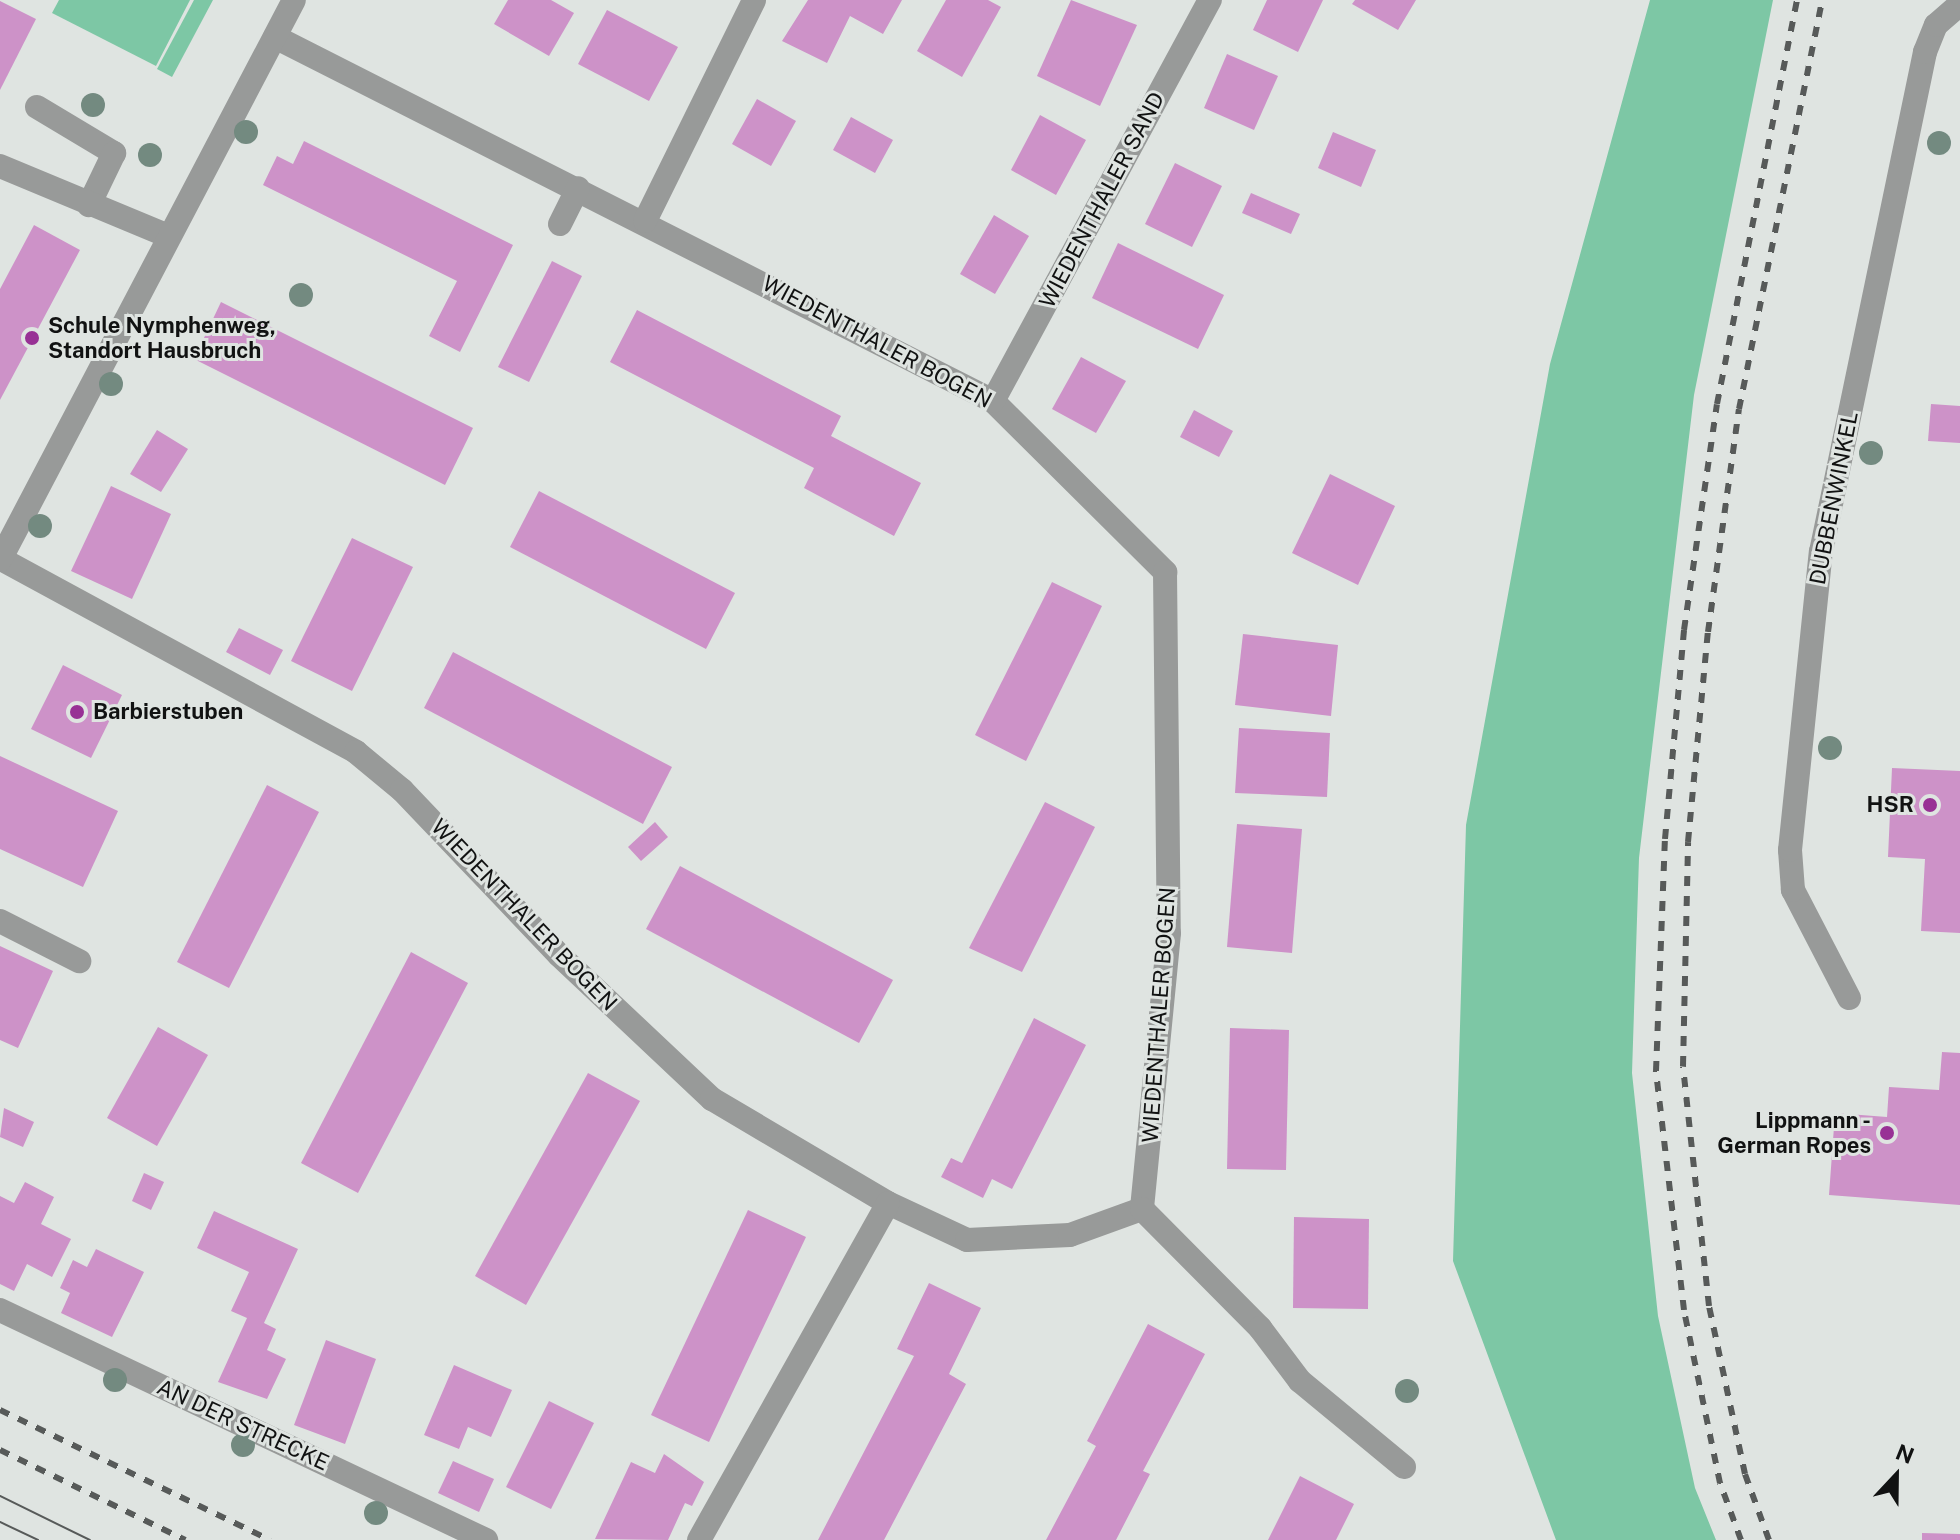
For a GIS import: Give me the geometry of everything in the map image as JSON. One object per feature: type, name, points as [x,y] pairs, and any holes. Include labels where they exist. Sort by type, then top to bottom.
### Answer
[{"type":"street","points":[[0,560],[166,235],[294,0]]},
{"type":"street","points":[[645,221],[754,0]]},
{"type":"street","name":"WIEDENTHALER SAND","points":[[993,401],[1210,0]]},
{"type":"street","name":"DUBBENWINKEL","points":[[1849,998],[1799,904],[1790,850],[1821,552],[1925,52],[1936,25],[1960,4]]},
{"type":"street","name":"WIEDENTHALER BOGEN","points":[[0,560],[356,752],[402,790],[559,955],[712,1099],[888,1203],[967,1240],[1070,1235],[1142,1209],[1169,933],[1165,572],[993,401],[645,221],[275,37]]},
{"type":"street","points":[[37,107],[114,153],[89,205]]},
{"type":"street","points":[[0,166],[166,235]]},
{"type":"street","points":[[560,224],[578,188]]},
{"type":"street","points":[[0,921],[79,961]]},
{"type":"street","points":[[699,1540],[888,1203]]},
{"type":"street","points":[[1142,1209],[1260,1328],[1300,1381],[1404,1467]]},
{"type":"street","name":"AN DER STRECKE","points":[[0,1310],[486,1540]]},
{"type":"green space","points":[[59,0],[190,0],[156,66],[52,13]]},
{"type":"green space","points":[[194,0],[213,0],[172,77],[157,69]]},
{"type":"green space","points":[[1650,0],[1773,0],[1694,395],[1639,858],[1632,1073],[1658,1316],[1695,1488],[1716,1540],[1556,1540],[1453,1261],[1466,825],[1550,364]]},
{"type":"building","points":[[508,0],[551,0],[574,13],[549,56],[494,24]]},
{"type":"building","points":[[808,0],[902,0],[883,34],[850,16],[827,63],[782,41]]},
{"type":"building","points":[[946,0],[988,0],[1001,7],[962,77],[917,51]]},
{"type":"building","points":[[1071,0],[1137,25],[1100,106],[1037,76]]},
{"type":"building","points":[[1267,0],[1323,0],[1298,52],[1253,30]]},
{"type":"building","points":[[1355,0],[1416,0],[1398,30],[1352,4]]},
{"type":"building","points":[[0,1],[36,19],[0,90]]},
{"type":"building","points":[[607,10],[678,47],[649,101],[578,64]]},
{"type":"building","points":[[1227,54],[1278,76],[1254,130],[1204,108]]},
{"type":"building","points":[[757,99],[796,121],[771,166],[732,144]]},
{"type":"building","points":[[1040,115],[1086,140],[1056,195],[1011,170]]},
{"type":"building","points":[[851,117],[893,140],[875,173],[833,150]]},
{"type":"building","points":[[1333,132],[1376,150],[1361,187],[1318,168]]},
{"type":"building","points":[[304,141],[513,245],[460,352],[429,336],[457,281],[263,185],[277,156],[293,164]]},
{"type":"building","points":[[1175,163],[1222,186],[1192,247],[1145,224]]},
{"type":"building","points":[[1251,193],[1300,214],[1291,234],[1242,213]]},
{"type":"building","points":[[994,215],[1029,236],[995,294],[960,274]]},
{"type":"building","points":[[34,225],[80,250],[0,400],[0,289]]},
{"type":"building","points":[[1118,243],[1224,295],[1198,349],[1092,298]]},
{"type":"building","points":[[552,261],[582,276],[529,382],[498,367]]},
{"type":"building","points":[[221,302],[473,428],[445,485],[194,359]]},
{"type":"building","points":[[637,310],[841,416],[831,436],[921,483],[894,536],[804,488],[814,468],[610,362]]},
{"type":"building","points":[[1081,357],[1126,381],[1096,433],[1052,409]]},
{"type":"building","points":[[1931,404],[1960,406],[1960,443],[1928,441]]},
{"type":"building","points":[[1194,410],[1233,431],[1219,457],[1180,437]]},
{"type":"building","points":[[157,430],[188,449],[161,492],[130,474]]},
{"type":"building","points":[[1330,474],[1395,506],[1358,585],[1292,553]]},
{"type":"building","points":[[111,486],[171,514],[132,599],[71,571]]},
{"type":"building","points":[[539,491],[735,593],[706,649],[510,547]]},
{"type":"building","points":[[352,538],[413,567],[352,691],[291,661]]},
{"type":"building","points":[[1052,582],[1102,606],[1026,761],[975,735]]},
{"type":"building","points":[[239,628],[283,650],[270,675],[226,652]]},
{"type":"building","points":[[1243,634],[1338,645],[1331,716],[1235,705]]},
{"type":"building","points":[[453,652],[672,767],[643,824],[424,708]]},
{"type":"building","name":"Barbierstuben","points":[[63,665],[122,695],[91,758],[31,729]]},
{"type":"building","points":[[1239,728],[1330,733],[1327,797],[1235,793]]},
{"type":"building","points":[[0,756],[118,811],[83,887],[0,849]]},
{"type":"building","points":[[1892,768],[1960,771],[1960,933],[1921,931],[1925,859],[1888,857]]},
{"type":"building","points":[[267,785],[319,812],[229,988],[177,962]]},
{"type":"building","points":[[1045,802],[1095,827],[1022,972],[969,948]]},
{"type":"building","points":[[655,822],[668,837],[641,861],[628,847]]},
{"type":"building","points":[[1237,824],[1302,829],[1292,953],[1227,947]]},
{"type":"building","points":[[680,866],[893,980],[859,1043],[646,929]]},
{"type":"building","points":[[0,946],[53,971],[18,1048],[0,1040]]},
{"type":"building","points":[[411,952],[468,983],[358,1193],[301,1163]]},
{"type":"building","points":[[1034,1018],[1086,1045],[1012,1189],[992,1179],[983,1198],[941,1177],[951,1158],[962,1163]]},
{"type":"building","points":[[158,1027],[208,1055],[157,1146],[107,1118]]},
{"type":"building","points":[[1230,1028],[1289,1030],[1286,1170],[1227,1169]]},
{"type":"building","points":[[1942,1052],[1960,1053],[1960,1205],[1829,1195],[1835,1113],[1887,1117],[1889,1087],[1939,1090]]},
{"type":"building","points":[[588,1073],[640,1101],[526,1305],[475,1276]]},
{"type":"building","points":[[4,1108],[34,1122],[23,1147],[0,1137]]},
{"type":"building","points":[[144,1173],[164,1182],[151,1210],[132,1201]]},
{"type":"building","points":[[25,1182],[54,1197],[41,1224],[71,1239],[52,1277],[27,1264],[14,1291],[0,1284],[0,1196],[14,1203]]},
{"type":"building","points":[[748,1210],[806,1237],[709,1442],[651,1415]]},
{"type":"building","points":[[214,1211],[298,1249],[264,1323],[276,1329],[267,1350],[286,1359],[267,1399],[218,1382],[247,1318],[231,1311],[249,1272],[197,1248]]},
{"type":"building","points":[[1294,1217],[1369,1219],[1368,1309],[1293,1308]]},
{"type":"building","points":[[96,1249],[144,1272],[112,1337],[61,1313],[70,1293],[60,1288],[73,1260],[87,1267]]},
{"type":"building","points":[[929,1283],[981,1308],[949,1374],[966,1384],[884,1540],[818,1540],[914,1356],[897,1349]]},
{"type":"building","points":[[1148,1324],[1205,1354],[1143,1471],[1150,1474],[1116,1540],[1046,1540],[1096,1446],[1087,1441]]},
{"type":"building","points":[[326,1340],[376,1359],[345,1444],[294,1425]]},
{"type":"building","points":[[454,1365],[512,1390],[491,1437],[468,1427],[459,1449],[424,1435]]},
{"type":"building","points":[[549,1401],[594,1423],[551,1509],[506,1487]]},
{"type":"building","points":[[664,1454],[704,1482],[692,1506],[685,1503],[668,1540],[595,1539],[631,1462],[655,1473]]},
{"type":"building","points":[[453,1461],[494,1479],[479,1512],[438,1493]]},
{"type":"building","points":[[1300,1476],[1354,1504],[1336,1540],[1268,1540]]},
{"type":"building","points":[[1922,1533],[1960,1534],[1960,1540],[1922,1540]]},
{"type":"tram line","points":[[0,1496],[90,1540]]},
{"type":"tram line","points":[[0,1522],[38,1540]]},
{"type":"railway","points":[[1741,1540],[1720,1483],[1684,1310],[1656,1071],[1665,839],[1684,630],[1717,404],[1797,0]]},
{"type":"railway","points":[[1769,1540],[1745,1474],[1709,1306],[1683,1066],[1688,842],[1708,632],[1739,409],[1822,0]]},
{"type":"railway","points":[[0,1410],[270,1540]]},
{"type":"railway","points":[[0,1450],[185,1540]]},
{"type":"place","name":"Schule Nymphenweg, Standort Hausbruch","points":[[32,338]]},
{"type":"place","name":"Barbierstuben","points":[[77,712]]},
{"type":"place","name":"HSR","points":[[1930,805]]},
{"type":"place","name":"Lippmann - German Ropes","points":[[1887,1133]]}]
